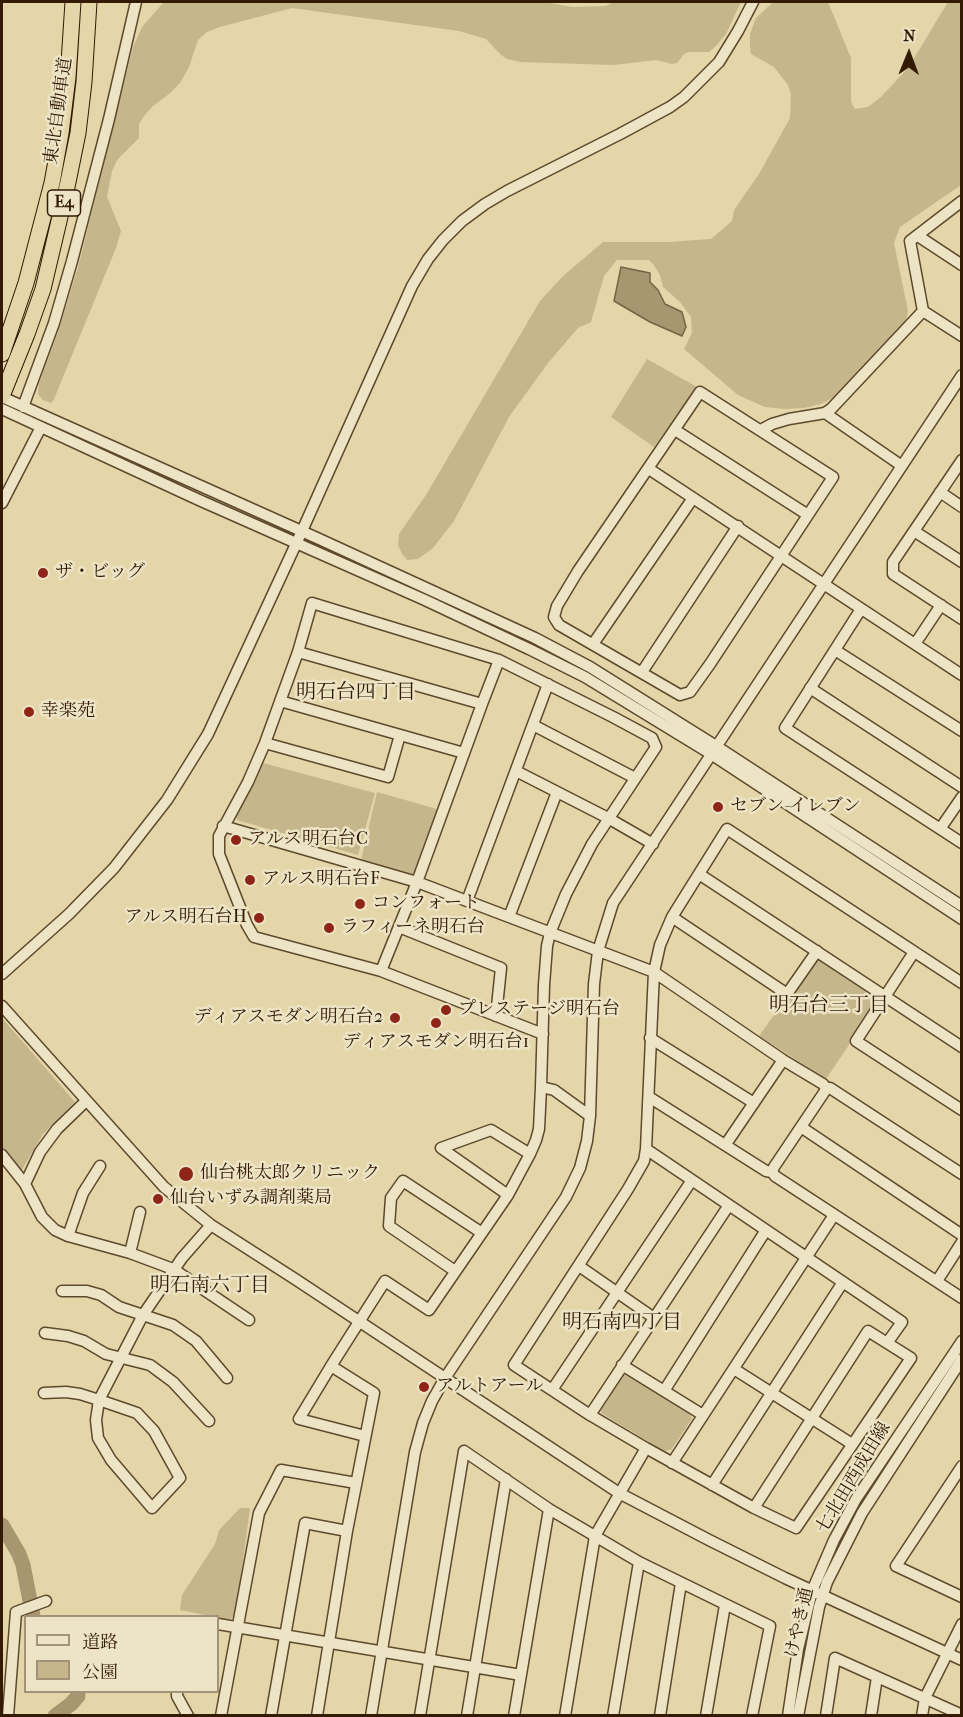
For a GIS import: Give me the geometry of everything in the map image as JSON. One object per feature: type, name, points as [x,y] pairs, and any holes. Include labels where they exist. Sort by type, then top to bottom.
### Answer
[{"type":"highway","name":"東北自動車道","points":[[2,354],[26,284],[52,183],[62,133],[73,2]]},
{"type":"highway","name":"東北自動車道","points":[[2,396],[43,289],[56,240],[78,133],[89,2]]},
{"type":"street","points":[[13,408],[54,323],[109,119],[136,2]]},
{"type":"street","points":[[2,974],[69,914],[114,868],[166,800],[208,734],[412,286],[428,259],[462,221],[485,204],[621,134],[684,97],[719,62],[753,2]]},
{"type":"street","points":[[961,202],[910,241],[922,311],[962,336]]},
{"type":"street","points":[[918,236],[962,265]]},
{"type":"street","points":[[761,430],[789,419],[825,413],[847,393],[922,311]]},
{"type":"street","points":[[371,1716],[415,1452],[423,1423],[432,1401],[446,1378],[566,1197],[580,1168],[590,1116],[594,984],[598,951],[613,903],[962,375]]},
{"type":"street","points":[[700,392],[833,477],[690,692],[681,694],[559,625],[554,617],[557,606],[578,571],[675,430],[700,392]]},
{"type":"street","points":[[2,396],[13,408],[41,427],[519,644],[585,677],[714,750],[962,906]]},
{"type":"street","points":[[13,408],[302,531],[535,638],[590,667],[962,919]]},
{"type":"street","points":[[825,413],[902,466]]},
{"type":"street","points":[[2,503],[41,427]]},
{"type":"street","points":[[675,430],[808,515]]},
{"type":"street","points":[[962,460],[892,562],[893,574],[962,619]]},
{"type":"street","points":[[649,469],[962,675]]},
{"type":"street","points":[[940,492],[962,507]]},
{"type":"street","points":[[593,644],[693,498]]},
{"type":"street","points":[[642,672],[738,526]]},
{"type":"street","points":[[914,531],[962,562]]},
{"type":"street","points":[[365,1436],[299,1419],[385,1281],[429,1310],[508,1195],[530,1154],[539,1129],[543,1034],[545,965],[550,933],[566,894],[592,844],[656,747],[652,738],[499,660],[312,603],[265,742],[248,782],[219,836],[219,854],[247,925],[254,937],[381,971],[543,1034]]},
{"type":"street","points":[[915,644],[941,606]]},
{"type":"street","points":[[861,609],[784,728],[962,843]]},
{"type":"street","points":[[835,650],[962,731]]},
{"type":"street","points":[[297,652],[482,704]]},
{"type":"street","points":[[381,971],[417,882],[499,660]]},
{"type":"street","points":[[467,902],[548,684]]},
{"type":"street","points":[[810,687],[962,787]]},
{"type":"street","points":[[280,701],[464,753]]},
{"type":"street","points":[[533,725],[635,778]]},
{"type":"street","points":[[265,742],[388,777],[400,735]]},
{"type":"street","points":[[516,771],[653,844]]},
{"type":"street","points":[[509,917],[557,792]]},
{"type":"street","points":[[940,829],[962,797]]},
{"type":"street","points":[[224,826],[417,882],[654,972],[783,1060],[962,1174]]},
{"type":"street","points":[[754,1508],[868,1331],[911,1358],[796,1528],[754,1508],[646,1449],[514,1365],[644,1161],[654,972],[660,945],[672,917],[727,829],[962,983]]},
{"type":"street","points":[[699,874],[962,1047]]},
{"type":"street","points":[[672,917],[787,994],[817,951]]},
{"type":"street","points":[[399,927],[501,968],[496,1016]]},
{"type":"street","points":[[914,952],[856,1041],[962,1110]]},
{"type":"street","points":[[2,1006],[164,1187],[211,1225],[620,1493],[817,1593],[962,1660]]},
{"type":"street","points":[[650,1038],[754,1103]]},
{"type":"street","points":[[726,1144],[783,1060]]},
{"type":"street","points":[[541,1087],[554,1090],[590,1116]]},
{"type":"street","points":[[772,1172],[826,1088]]},
{"type":"street","points":[[649,1097],[766,1171],[772,1172],[962,1298]]},
{"type":"street","points":[[25,1184],[40,1152],[57,1129],[86,1101]]},
{"type":"street","points":[[801,1127],[962,1235]]},
{"type":"street","points":[[508,1195],[441,1148],[491,1130],[530,1154]]},
{"type":"street","points":[[646,1149],[902,1322],[887,1343]]},
{"type":"street","points":[[2,1155],[25,1184],[42,1217],[55,1230],[173,1269],[249,1320]]},
{"type":"street","points":[[68,1236],[83,1193],[100,1166]]},
{"type":"street","points":[[552,1390],[692,1180]]},
{"type":"street","points":[[455,1271],[389,1226],[391,1198],[403,1181],[482,1233]]},
{"type":"street","points":[[590,1415],[729,1205]]},
{"type":"street","points":[[130,1253],[140,1212]]},
{"type":"street","points":[[672,1464],[834,1215]]},
{"type":"street","points":[[44,1393],[73,1393],[99,1400],[136,1413],[154,1431],[180,1478],[152,1508],[111,1460],[98,1438],[96,1420],[99,1400],[143,1315],[173,1269],[211,1225]]},
{"type":"street","points":[[663,1391],[766,1230]]},
{"type":"street","points":[[937,1281],[962,1242]]},
{"type":"street","points":[[579,1266],[654,1318]]},
{"type":"street","points":[[712,1485],[843,1282]]},
{"type":"street","points":[[62,1291],[87,1291],[101,1295],[119,1307],[173,1325],[196,1341],[227,1377]]},
{"type":"street","points":[[45,1333],[68,1336],[84,1341],[106,1354],[150,1365],[173,1382],[209,1422]]},
{"type":"street","name":"七北田西成田線","points":[[788,1716],[798,1649],[834,1540],[856,1499],[962,1341]]},
{"type":"street","name":"けやき通","points":[[798,1716],[817,1593],[862,1513],[962,1359]]},
{"type":"street","points":[[622,1365],[703,1415]]},
{"type":"street","points":[[317,1716],[347,1531],[374,1393],[332,1366]]},
{"type":"street","points":[[734,1369],[852,1444]]},
{"type":"street","points":[[565,1716],[595,1536],[646,1449]]},
{"type":"street","points":[[420,1716],[464,1451],[549,1509],[639,1562],[770,1626],[752,1716]]},
{"type":"street","points":[[962,1466],[896,1566],[962,1597]]},
{"type":"street","points":[[221,1716],[259,1513],[281,1470],[356,1483]]},
{"type":"street","points":[[467,1716],[506,1479]]},
{"type":"street","points":[[514,1716],[549,1509]]},
{"type":"street","points":[[271,1716],[305,1523],[347,1531]]},
{"type":"street","points":[[613,1716],[639,1562]]},
{"type":"street","points":[[660,1716],[681,1583]]},
{"type":"street","points":[[8,1716],[16,1612],[42,1602]]},
{"type":"street","points":[[706,1716],[725,1605]]},
{"type":"street","points":[[219,1624],[521,1675]]},
{"type":"street","points":[[922,1716],[925,1698],[962,1624]]},
{"type":"street","points":[[826,1716],[835,1658],[962,1715]]},
{"type":"street","points":[[871,1716],[877,1677]]},
{"type":"street","points":[[177,1693],[188,1716]]},
{"type":"green space","points":[[164,2],[543,2],[573,7],[606,6],[613,2],[741,2],[726,34],[716,46],[709,52],[684,54],[677,63],[672,64],[656,60],[614,65],[520,62],[501,55],[486,39],[459,31],[292,8],[207,32],[198,40],[189,67],[180,83],[144,116],[139,124],[139,138],[117,160],[112,171],[107,197],[121,231],[51,403],[43,400],[38,394],[39,383],[58,332],[80,260],[133,47],[142,27]]},
{"type":"green space","points":[[773,2],[828,2],[851,58],[851,102],[855,109],[868,107],[881,97],[908,68],[948,2],[961,2],[961,185],[900,227],[894,243],[908,311],[906,320],[840,394],[821,404],[804,408],[765,407],[738,395],[684,349],[692,333],[691,317],[680,302],[663,287],[660,275],[649,260],[617,260],[604,276],[591,322],[578,328],[548,363],[509,417],[454,521],[433,548],[418,559],[407,560],[398,545],[399,534],[426,495],[540,301],[562,277],[603,242],[668,242],[711,239],[732,221],[734,210],[759,174],[790,118],[791,95],[788,85],[774,67],[751,54],[750,34],[756,18]]},
{"type":"green space","points":[[647,359],[697,387],[654,447],[611,417]]},
{"type":"green space","points":[[263,763],[375,793],[358,855],[237,820],[235,814]]},
{"type":"green space","points":[[377,792],[437,809],[415,872],[411,875],[361,860]]},
{"type":"green space","points":[[821,959],[877,995],[878,1002],[826,1079],[759,1036],[813,961]]},
{"type":"green space","points":[[2,1018],[75,1102],[43,1134],[20,1173],[2,1150]]},
{"type":"green space","points":[[628,1374],[689,1411],[692,1419],[671,1450],[664,1451],[601,1413],[601,1406],[619,1377]]},
{"type":"green space","points":[[240,1508],[250,1508],[236,1613],[230,1620],[219,1618],[219,1615],[180,1610],[182,1595],[215,1544],[219,1530]]},
{"type":"shaded area","points":[[621,267],[650,273],[650,282],[658,290],[665,304],[682,312],[686,327],[682,336],[650,322],[614,301]]},
{"type":"waterway","points":[[2,1525],[23,1565],[33,1615]]},
{"type":"waterway","points":[[55,1716],[71,1704],[78,1693]]},
{"type":"place","name":"ザ・ビッグ","points":[[43,573]]},
{"type":"place","name":"幸楽苑","points":[[29,712]]},
{"type":"place","name":"セブン-イレブン","points":[[718,807]]},
{"type":"place","name":"アルス明石台C","points":[[236,840]]},
{"type":"place","name":"アルス明石台F","points":[[250,880]]},
{"type":"place","name":"コンフォート","points":[[360,904]]},
{"type":"place","name":"アルス明石台H","points":[[259,918]]},
{"type":"place","name":"ラフィーネ明石台","points":[[329,928]]},
{"type":"place","name":"プレステージ明石台","points":[[446,1010]]},
{"type":"place","name":"ディアスモダン明石台2","points":[[395,1018]]},
{"type":"place","name":"ディアスモダン明石台1","points":[[436,1023]]},
{"type":"place","name":"仙台桃太郎クリニック","points":[[186,1174]]},
{"type":"place","name":"仙台いずみ調剤薬局","points":[[158,1199]]},
{"type":"place","name":"アルトアール","points":[[424,1387]]},
{"type":"district","name":"明石台四丁目","points":[[356,693]]},
{"type":"district","name":"明石台三丁目","points":[[829,1006]]},
{"type":"district","name":"明石南六丁目","points":[[210,1286]]},
{"type":"district","name":"明石南四丁目","points":[[622,1323]]}]
